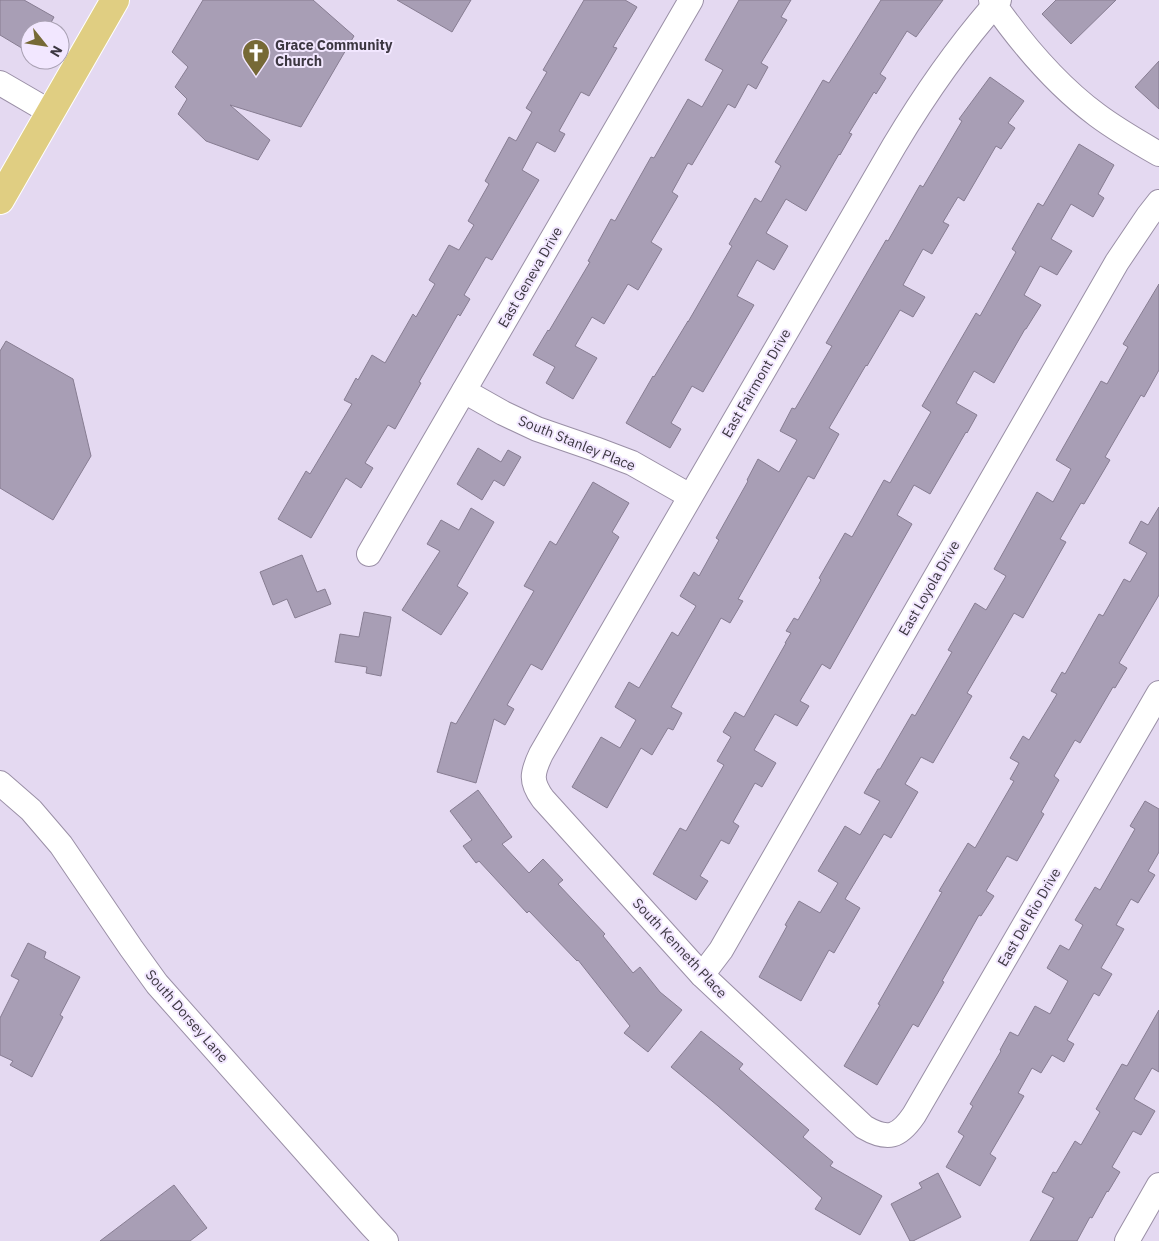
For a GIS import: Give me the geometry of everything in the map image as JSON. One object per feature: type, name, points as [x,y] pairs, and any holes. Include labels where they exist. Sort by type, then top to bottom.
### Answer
[{"type":"main road","points":[[0,200],[115,0]]},
{"type":"street","name":"East Geneva Drive","points":[[370,554],[691,0]]},
{"type":"street","points":[[995,2],[1015,32],[1055,79],[1097,115],[1159,154]]},
{"type":"street","name":"East Fairmont Drive","points":[[533,778],[535,766],[541,754],[913,115],[942,72],[995,2]]},
{"type":"street","points":[[0,83],[50,112]]},
{"type":"street","name":"East Loyola Drive","points":[[702,976],[726,941],[1118,262],[1159,202]]},
{"type":"street","name":"South Stanley Place","points":[[464,391],[537,429],[632,464],[690,496]]},
{"type":"street","name":"East Del Rio Drive","points":[[892,1135],[901,1131],[914,1115],[1159,693]]},
{"type":"street","name":"South Kenneth Place","points":[[533,778],[536,789],[543,799],[702,976],[864,1127],[883,1135],[892,1135]]},
{"type":"street","name":"South Dorsey Lane","points":[[0,783],[31,810],[61,845],[130,948],[157,984],[386,1241]]},
{"type":"street","points":[[1127,1241],[1159,1185]]},
{"type":"building","points":[[0,0],[24,0],[54,17],[52,20],[20,20],[20,47],[0,35]]},
{"type":"building","name":"Grace Community Church","points":[[203,0],[313,0],[354,36],[301,127],[230,105],[270,140],[258,160],[206,141],[178,114],[187,99],[175,87],[188,67],[172,52]]},
{"type":"building","points":[[397,0],[471,0],[452,32]]},
{"type":"building","points":[[584,0],[625,0],[637,7],[613,47],[617,48],[589,96],[581,92],[559,131],[565,134],[555,152],[537,142],[522,170],[539,180],[492,260],[486,257],[464,295],[470,299],[460,316],[458,314],[419,382],[421,383],[395,429],[388,425],[365,463],[373,468],[361,488],[346,478],[311,538],[278,519],[306,471],[310,474],[352,404],[344,400],[356,378],[358,380],[372,355],[385,363],[413,314],[416,317],[435,284],[429,280],[449,245],[459,250],[474,225],[468,221],[489,184],[485,181],[509,137],[516,141],[532,112],[526,108],[547,72],[543,70]]},
{"type":"building","points":[[739,0],[791,0],[781,17],[787,20],[761,63],[768,67],[756,89],[748,84],[735,108],[728,104],[692,165],[688,163],[672,192],[678,196],[651,242],[662,249],[638,290],[628,284],[604,324],[592,317],[575,346],[597,358],[573,399],[546,383],[555,367],[533,355],[590,262],[588,261],[611,219],[615,221],[651,157],[654,158],[688,99],[702,107],[723,70],[705,60]]},
{"type":"building","points":[[881,0],[943,0],[916,37],[907,31],[880,74],[886,78],[876,94],[874,92],[849,133],[852,134],[806,211],[786,199],[766,233],[788,246],[774,270],[757,260],[737,296],[754,305],[703,392],[692,386],[671,423],[681,429],[670,448],[626,423],[732,246],[729,244],[755,198],[761,202],[781,166],[775,162],[823,80],[829,83]]},
{"type":"building","points":[[1056,0],[1116,0],[1071,44],[1042,14]]},
{"type":"building","points":[[1159,61],[1159,109],[1135,87]]},
{"type":"building","points":[[990,77],[1024,101],[1008,123],[1015,128],[1001,149],[996,146],[964,201],[958,197],[943,222],[949,225],[932,254],[923,249],[903,285],[925,297],[913,317],[900,310],[829,428],[839,434],[814,479],[808,476],[738,599],[743,601],[730,623],[721,618],[671,707],[682,713],[673,730],[668,728],[652,755],[641,748],[607,808],[572,787],[601,737],[620,748],[636,720],[615,707],[629,682],[639,688],[672,632],[678,636],[696,606],[680,596],[694,572],[699,576],[719,540],[716,538],[758,459],[779,472],[797,440],[780,431],[792,408],[795,409],[832,346],[826,343],[920,185],[923,187],[962,121],[959,119]]},
{"type":"building","points":[[1079,144],[1114,165],[1098,194],[1104,198],[1093,217],[1071,204],[1051,239],[1072,251],[1057,275],[1040,266],[1024,295],[1041,305],[994,383],[974,371],[956,403],[977,415],[930,494],[914,485],[897,515],[912,524],[830,669],[822,664],[800,701],[809,706],[797,726],[775,714],[754,750],[776,763],[762,787],[755,783],[733,822],[739,826],[729,844],[721,840],[700,876],[708,881],[696,900],[653,874],[680,828],[686,831],[724,765],[717,761],[731,737],[723,732],[735,712],[744,717],[791,633],[786,631],[794,618],[798,620],[845,533],[852,537],[884,480],[890,483],[931,412],[922,406],[976,313],[980,316],[1016,252],[1012,249],[1038,203],[1043,206]]},
{"type":"building","points":[[1159,284],[1159,370],[1144,397],[1141,395],[1105,457],[1110,460],[1084,504],[1081,503],[1060,539],[1066,542],[1023,618],[1014,613],[967,693],[972,696],[933,763],[921,757],[905,784],[918,792],[891,838],[884,834],[845,899],[860,908],[834,953],[829,950],[801,1001],[759,977],[799,901],[820,913],[838,883],[818,871],[845,826],[860,835],[880,801],[864,793],[912,714],[915,716],[952,652],[948,650],[975,603],[986,610],[1006,576],[994,569],[1037,492],[1053,502],[1071,469],[1056,460],[1101,381],[1107,384],[1128,347],[1123,344]]},
{"type":"building","points":[[6,341],[73,379],[91,456],[53,520],[0,488],[0,351]]},
{"type":"building","points":[[478,448],[501,462],[508,450],[521,457],[504,486],[494,480],[482,500],[457,484]]},
{"type":"building","points":[[593,482],[629,503],[612,532],[619,537],[542,670],[531,664],[507,705],[514,709],[505,725],[494,719],[476,783],[437,772],[451,722],[456,724],[534,591],[524,586],[550,541],[556,545]]},
{"type":"building","points":[[1159,507],[1159,595],[1119,663],[1127,668],[1115,688],[1113,687],[1080,743],[1075,740],[1054,776],[1059,780],[1041,812],[1044,814],[1017,861],[1007,856],[986,891],[994,896],[981,916],[979,915],[918,1027],[913,1024],[877,1085],[844,1066],[942,892],[939,891],[968,843],[975,848],[1014,781],[1010,779],[1019,763],[1010,758],[1023,736],[1029,740],[1057,694],[1051,691],[1062,672],[1065,674],[1099,614],[1103,616],[1124,579],[1130,582],[1147,553],[1129,543],[1141,521],[1148,525]]},
{"type":"building","points":[[471,508],[494,522],[457,586],[468,593],[441,635],[402,610],[440,551],[427,544],[441,520],[459,530]]},
{"type":"building","points":[[302,555],[317,592],[325,589],[331,604],[295,618],[287,599],[273,605],[260,572]]},
{"type":"building","points":[[364,612],[391,617],[381,676],[366,673],[367,667],[335,662],[340,634],[359,637]]},
{"type":"building","points":[[478,790],[512,837],[502,844],[529,873],[543,859],[563,880],[558,884],[605,934],[603,936],[633,973],[640,967],[660,992],[682,1010],[648,1052],[624,1033],[630,1026],[578,960],[529,911],[527,913],[479,861],[476,863],[463,846],[472,840],[450,811]]},
{"type":"building","points":[[1145,801],[1159,809],[1159,852],[1148,871],[1155,875],[1138,903],[1131,899],[1116,925],[1124,929],[1101,968],[1112,974],[1099,996],[1094,993],[1067,1040],[1074,1044],[1064,1062],[1052,1055],[1041,1073],[1032,1068],[1018,1093],[1024,1096],[990,1154],[996,1158],[980,1186],[946,1167],[964,1136],[958,1132],[973,1106],[970,1104],[1010,1032],[1018,1036],[1035,1006],[1050,1014],[1068,981],[1047,968],[1060,945],[1069,950],[1083,925],[1075,920],[1095,887],[1100,890],[1135,829],[1130,826]]},
{"type":"building","points":[[28,943],[46,952],[44,958],[80,977],[60,1015],[63,1017],[32,1077],[10,1065],[13,1061],[0,1055],[0,1018],[19,980],[11,976]]},
{"type":"building","points":[[1159,1010],[1159,1072],[1152,1068],[1134,1099],[1155,1111],[1141,1135],[1133,1131],[1112,1167],[1120,1172],[1092,1218],[1090,1217],[1077,1241],[1030,1241],[1054,1198],[1042,1192],[1053,1172],[1056,1173],[1075,1141],[1081,1145],[1100,1112],[1096,1109],[1122,1064],[1127,1066]]},
{"type":"building","points":[[701,1031],[743,1064],[739,1069],[809,1130],[803,1137],[833,1162],[830,1166],[882,1196],[860,1235],[815,1209],[822,1198],[671,1067]]},
{"type":"building","points":[[938,1173],[961,1217],[910,1241],[891,1204],[922,1188],[919,1183]]},
{"type":"building","points":[[174,1185],[207,1228],[190,1241],[100,1241]]},
{"type":"place","name":"Grace Community Church","points":[[256,77]]}]
